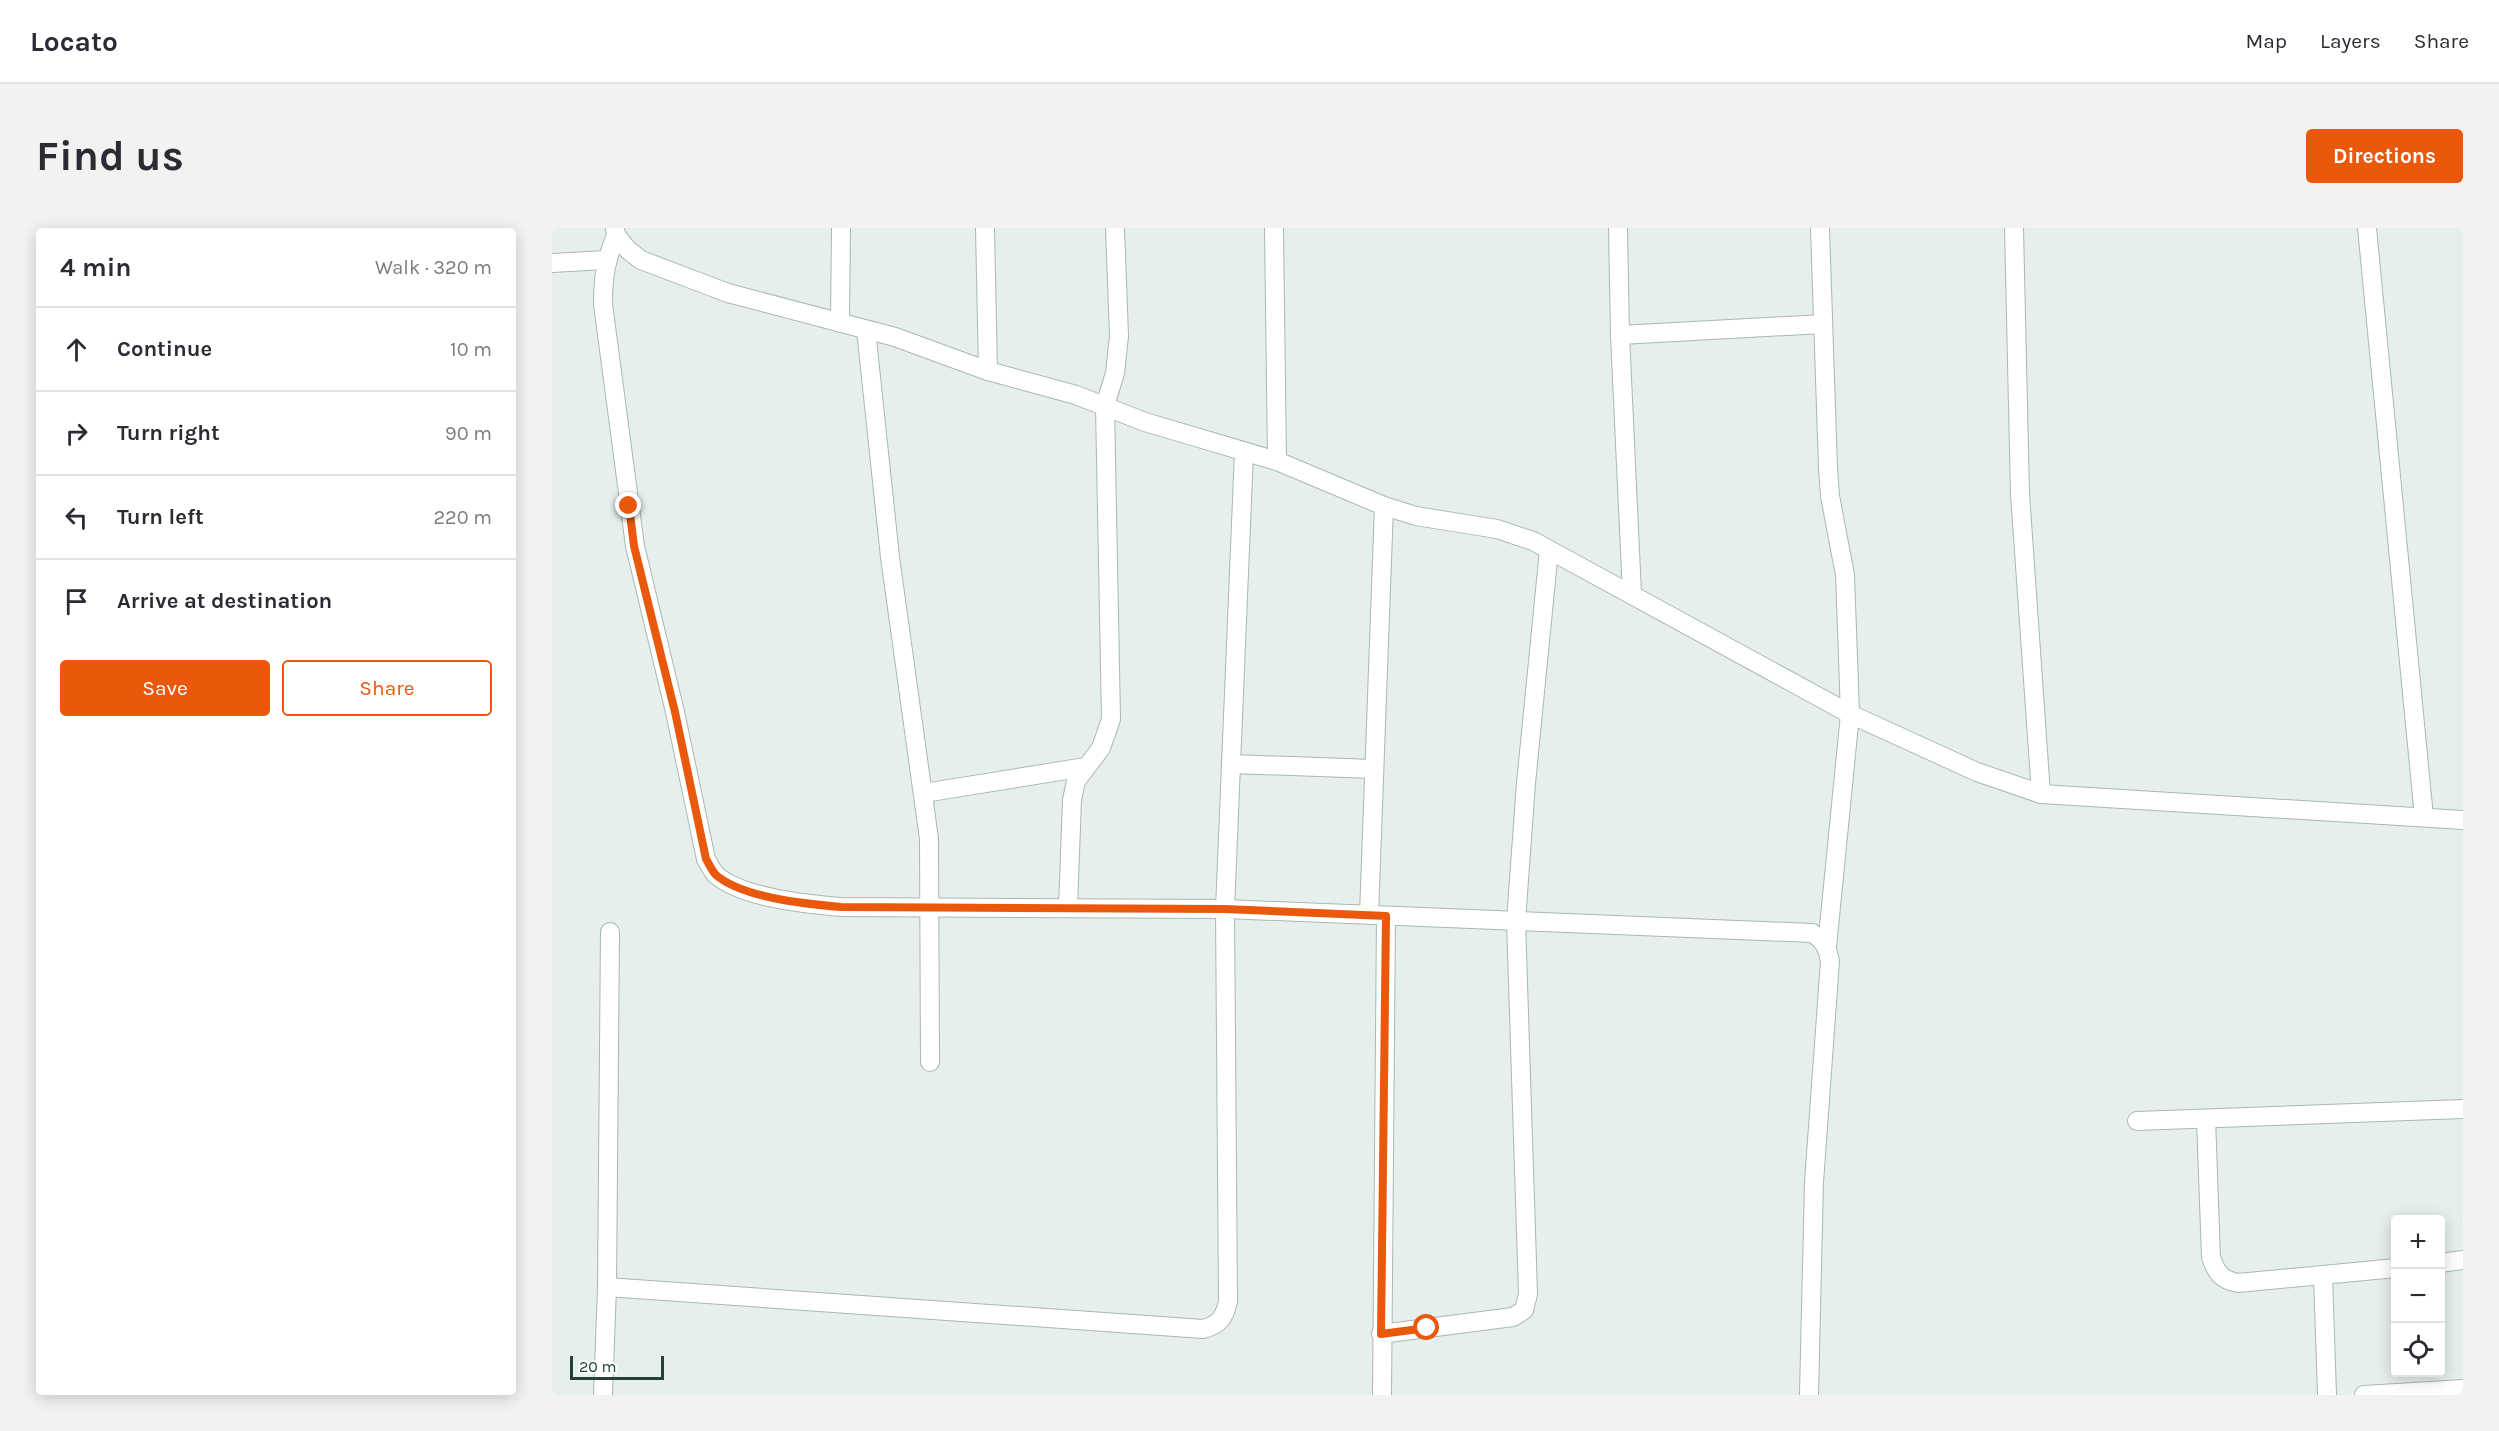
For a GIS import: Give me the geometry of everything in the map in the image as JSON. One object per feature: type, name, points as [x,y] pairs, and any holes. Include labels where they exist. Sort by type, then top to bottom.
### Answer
[{"type":"street","points":[[840,323],[841,228]]},
{"type":"street","points":[[985,228],[988,371]]},
{"type":"street","points":[[1068,907],[1072,800],[1076,781],[1101,748],[1111,719],[1106,406],[1115,373],[1119,336],[1115,228]]},
{"type":"street","points":[[1274,228],[1277,461]]},
{"type":"street","points":[[1618,228],[1620,335],[1632,594]]},
{"type":"street","points":[[1809,1395],[1814,1182],[1830,961],[1827,947],[1850,714],[1845,575],[1830,496],[1828,468],[1820,228]]},
{"type":"street","points":[[2014,228],[2020,494],[2041,794]]},
{"type":"street","points":[[2367,228],[2424,817]]},
{"type":"street","points":[[616,231],[628,250],[641,260],[728,293],[895,337],[988,371],[1106,406],[1145,422],[1277,461],[1384,506],[1416,516],[1497,529],[1533,541],[1850,714],[1977,772],[2041,794],[2463,819]]},
{"type":"street","points":[[616,231],[603,275],[603,304],[634,546],[675,712],[706,859],[716,874],[736,886],[796,903],[841,907],[1225,909],[1378,915],[1812,933],[1820,938],[1827,947]]},
{"type":"street","points":[[552,263],[606,260]]},
{"type":"street","points":[[1620,335],[1823,324]]},
{"type":"street","points":[[866,330],[892,568],[929,839],[930,1062]]},
{"type":"street","points":[[607,1287],[1203,1329],[1214,1327],[1225,1317],[1228,1302],[1225,909],[1244,452]]},
{"type":"street","points":[[1382,1395],[1378,915],[1374,770],[1384,506]]},
{"type":"street","points":[[1381,1334],[1513,1317],[1524,1310],[1528,1294],[1516,921],[1526,783],[1549,550]]},
{"type":"street","points":[[1231,765],[1374,770]]},
{"type":"street","points":[[924,793],[1085,767]]},
{"type":"street","points":[[603,1395],[607,1287],[610,932]]},
{"type":"street","points":[[2137,1121],[2463,1109]]},
{"type":"street","points":[[2206,1119],[2211,1257],[2215,1270],[2225,1280],[2238,1283],[2391,1269]]},
{"type":"street","points":[[2445,1262],[2463,1260]]},
{"type":"street","points":[[2323,1276],[2327,1395]]},
{"type":"street","points":[[2364,1395],[2463,1389]]},
{"type":"route","points":[[629,506],[634,546],[675,712],[706,859],[716,874],[736,886],[796,903],[841,907],[1225,909],[1386,916],[1381,1334],[1427,1328]]}]
